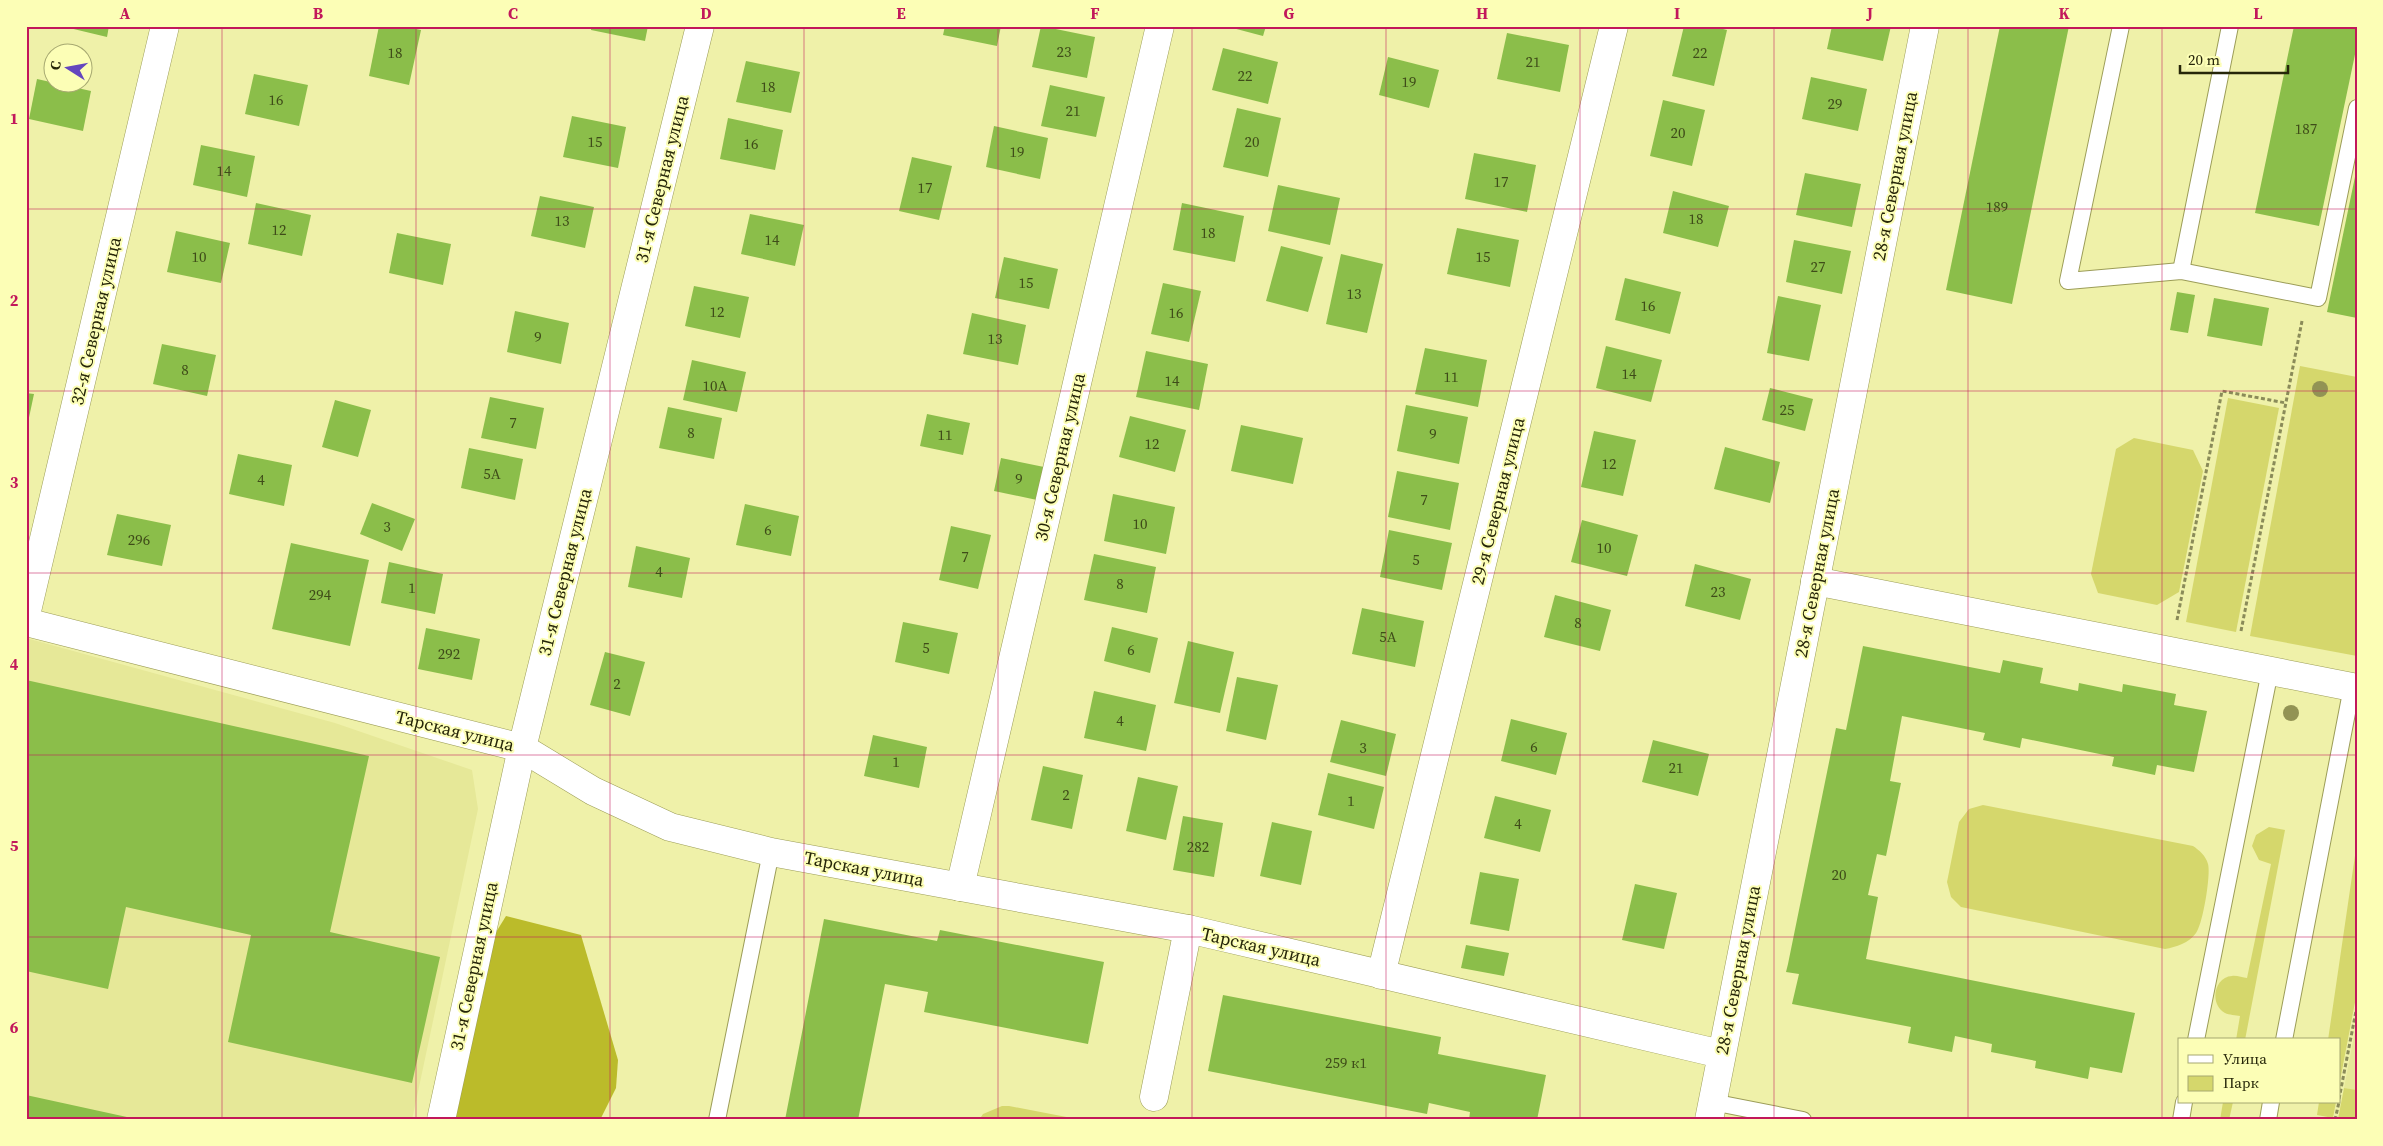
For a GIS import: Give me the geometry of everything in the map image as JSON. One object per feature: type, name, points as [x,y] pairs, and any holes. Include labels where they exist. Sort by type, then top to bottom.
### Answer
[{"type":"street","name":"32-я Северная улица","points":[[26,615],[165,26]]},
{"type":"street","name":"31-я Северная улица","points":[[441,1120],[522,748],[700,26]]},
{"type":"street","name":"30-я Северная улица","points":[[960,887],[1160,26]]},
{"type":"street","name":"29-я Северная улица","points":[[1381,975],[1614,26]]},
{"type":"street","name":"28-я Северная улица","points":[[1710,1111],[1925,26]]},
{"type":"street","points":[[1815,581],[2352,688]]},
{"type":"street","name":"Тарская улица","points":[[26,622],[522,748],[593,791],[670,827],[771,852],[1188,929],[1722,1054]]},
{"type":"street","points":[[1154,1097],[1188,929]]},
{"type":"lane","points":[[2121,26],[2068,281],[2181,271],[2318,298],[2357,108]]},
{"type":"lane","points":[[2181,271],[2230,26]]},
{"type":"lane","points":[[2196,1038],[2270,671]]},
{"type":"lane","points":[[2284,1038],[2352,688]]},
{"type":"lane","points":[[717,1120],[771,852]]},
{"type":"lane","points":[[2181,1120],[2184,1104]]},
{"type":"lane","points":[[2268,1120],[2272,1104]]},
{"type":"lane","points":[[1710,1111],[1802,1120]]},
{"type":"path","points":[[2234,664],[2307,296]]},
{"type":"path","points":[[2176,629],[2222,391],[2286,404]]},
{"type":"path","points":[[2340,1096],[2357,1006]]},
{"type":"path","points":[[2335,1120],[2338,1104]]},
{"type":"shaded area","points":[[26,638],[335,723],[472,770],[478,809],[412,1120],[26,1120]]},
{"type":"shaded area","points":[[506,916],[581,935],[618,1060],[616,1088],[600,1120],[452,1120],[477,963]]},
{"type":"shaded area","points":[[2357,1020],[2357,1090],[2344,1088]]},
{"type":"green space","points":[[2300,366],[2357,377],[2357,656],[2250,636]]},
{"type":"green space","points":[[2228,398],[2279,408],[2236,632],[2186,622]]},
{"type":"green space","points":[[2134,438],[2193,450],[2203,471],[2179,592],[2157,605],[2098,593],[2091,574],[2116,449]]},
{"type":"green space","points":[[1983,805],[2193,846],[2206,858],[2209,869],[2204,910],[2199,928],[2186,942],[2165,949],[1961,907],[1951,897],[1947,882],[1959,822],[1969,809]]},
{"type":"green space","points":[[2269,827],[2285,830],[2245,1038],[2236,1038],[2240,1016],[2225,1013],[2220,1009],[2215,998],[2221,981],[2234,976],[2247,978],[2271,864],[2259,860],[2252,846],[2256,835]]},
{"type":"green space","points":[[2357,842],[2357,992],[2340,1081],[2340,1038],[2328,1038]]},
{"type":"green space","points":[[2344,1088],[2357,1090],[2357,1120],[2338,1119]]},
{"type":"green space","points":[[2223,1104],[2233,1104],[2229,1120],[2220,1120]]},
{"type":"green space","points":[[2319,1104],[2336,1104],[2333,1118],[2317,1115]]},
{"type":"green space","points":[[1002,1106],[1082,1120],[979,1120],[983,1114]]},
{"type":"building","points":[[61,26],[109,26],[107,37]]},
{"type":"building","points":[[379,26],[402,26],[421,30],[409,85],[369,76]]},
{"type":"building","points":[[591,26],[648,26],[645,41],[591,30]]},
{"type":"building","points":[[945,26],[1001,26],[997,46],[943,35]]},
{"type":"building","points":[[1041,26],[1095,37],[1087,78],[1032,67]]},
{"type":"building","points":[[1225,26],[1266,26],[1263,36]]},
{"type":"building","points":[[1684,26],[1711,26],[1727,30],[1714,86],[1672,76]]},
{"type":"building","points":[[1832,26],[1891,26],[1883,61],[1827,49]]},
{"type":"building","points":[[2000,26],[2069,26],[2012,304],[1946,290]]},
{"type":"building","points":[[2294,26],[2357,26],[2357,45],[2319,226],[2255,213]]},
{"type":"building","points":[[1507,33],[1569,45],[1560,92],[1497,79]]},
{"type":"building","points":[[1223,48],[1278,62],[1268,104],[1212,90]]},
{"type":"building","points":[[1388,57],[1439,70],[1429,108],[1379,95]]},
{"type":"building","points":[[746,61],[800,72],[791,113],[736,102]]},
{"type":"building","points":[[254,74],[308,85],[299,126],[245,114]]},
{"type":"building","points":[[1811,77],[1867,89],[1858,131],[1802,119]]},
{"type":"building","points":[[37,79],[42,80],[42,92],[91,92],[83,131],[29,119]]},
{"type":"building","points":[[1050,85],[1105,97],[1096,137],[1041,126]]},
{"type":"building","points":[[1663,100],[1705,110],[1692,166],[1650,156]]},
{"type":"building","points":[[1237,108],[1281,118],[1268,177],[1223,167]]},
{"type":"building","points":[[572,116],[626,127],[618,168],[563,157]]},
{"type":"building","points":[[728,118],[783,130],[775,170],[720,159]]},
{"type":"building","points":[[994,126],[1048,138],[1040,179],[986,167]]},
{"type":"building","points":[[201,145],[255,156],[247,197],[193,185]]},
{"type":"building","points":[[1474,153],[1536,165],[1527,212],[1465,199]]},
{"type":"building","points":[[912,157],[952,166],[939,220],[899,211]]},
{"type":"building","points":[[2357,172],[2357,318],[2327,312]]},
{"type":"building","points":[[1805,173],[1861,184],[1852,227],[1796,215]]},
{"type":"building","points":[[1278,185],[1340,198],[1330,245],[1268,231]]},
{"type":"building","points":[[1673,191],[1729,206],[1718,247],[1663,233]]},
{"type":"building","points":[[540,196],[594,207],[585,248],[531,236]]},
{"type":"building","points":[[256,203],[311,215],[302,256],[248,244]]},
{"type":"building","points":[[1182,203],[1244,216],[1235,262],[1173,250]]},
{"type":"building","points":[[750,214],[804,225],[795,266],[741,254]]},
{"type":"building","points":[[1457,228],[1519,240],[1510,287],[1447,274]]},
{"type":"building","points":[[176,231],[230,243],[221,283],[167,272]]},
{"type":"building","points":[[397,233],[451,244],[443,285],[389,273]]},
{"type":"building","points":[[1794,240],[1851,251],[1842,294],[1786,282]]},
{"type":"building","points":[[1281,246],[1323,257],[1308,312],[1266,301]]},
{"type":"building","points":[[1341,254],[1383,264],[1367,333],[1326,324]]},
{"type":"building","points":[[1004,257],[1058,269],[1049,309],[995,298]]},
{"type":"building","points":[[1625,278],[1681,292],[1670,334],[1615,320]]},
{"type":"building","points":[[1163,283],[1201,291],[1189,342],[1151,334]]},
{"type":"building","points":[[694,286],[749,297],[740,338],[685,326]]},
{"type":"building","points":[[2177,292],[2195,295],[2188,333],[2170,330]]},
{"type":"building","points":[[1778,296],[1821,305],[1809,361],[1767,353]]},
{"type":"building","points":[[2214,298],[2269,308],[2262,346],[2207,336]]},
{"type":"building","points":[[515,311],[569,323],[561,364],[507,352]]},
{"type":"building","points":[[972,313],[1026,325],[1018,365],[963,354]]},
{"type":"building","points":[[162,344],[216,355],[207,396],[153,384]]},
{"type":"building","points":[[1606,346],[1662,360],[1651,402],[1596,388]]},
{"type":"building","points":[[1425,348],[1487,360],[1478,407],[1415,394]]},
{"type":"building","points":[[1146,351],[1208,364],[1199,410],[1136,397]]},
{"type":"building","points":[[692,360],[746,372],[737,412],[683,400]]},
{"type":"building","points":[[1770,388],[1813,399],[1805,431],[1762,420]]},
{"type":"building","points":[[26,393],[34,394],[27,427],[26,427]]},
{"type":"building","points":[[490,397],[544,408],[536,449],[481,438]]},
{"type":"building","points":[[335,400],[371,410],[358,457],[322,447]]},
{"type":"building","points":[[1406,405],[1468,417],[1459,464],[1397,451]]},
{"type":"building","points":[[668,407],[722,418],[714,459],[659,448]]},
{"type":"building","points":[[927,414],[970,423],[963,455],[920,446]]},
{"type":"building","points":[[1130,416],[1186,430],[1175,472],[1119,457]]},
{"type":"building","points":[[1241,425],[1303,438],[1293,484],[1231,471]]},
{"type":"building","points":[[1594,431],[1636,440],[1623,496],[1581,487]]},
{"type":"building","points":[[1725,447],[1780,462],[1770,503],[1714,489]]},
{"type":"building","points":[[469,448],[523,459],[515,500],[461,488]]},
{"type":"building","points":[[238,454],[292,465],[284,506],[229,494]]},
{"type":"building","points":[[1001,458],[1044,467],[1037,500],[994,491]]},
{"type":"building","points":[[1397,471],[1459,483],[1450,530],[1388,517]]},
{"type":"building","points":[[1113,494],[1175,507],[1166,554],[1104,541]]},
{"type":"building","points":[[372,503],[415,519],[402,551],[360,534]]},
{"type":"building","points":[[745,504],[799,516],[791,556],[736,545]]},
{"type":"building","points":[[117,514],[171,525],[162,566],[107,555]]},
{"type":"building","points":[[1582,520],[1638,535],[1627,576],[1571,562]]},
{"type":"building","points":[[951,526],[991,535],[978,589],[939,580]]},
{"type":"building","points":[[1389,530],[1452,543],[1442,590],[1380,577]]},
{"type":"building","points":[[291,543],[369,560],[350,646],[272,629]]},
{"type":"building","points":[[636,546],[690,558],[682,598],[628,587]]},
{"type":"building","points":[[1094,554],[1156,567],[1147,613],[1084,600]]},
{"type":"building","points":[[389,562],[443,574],[435,614],[381,603]]},
{"type":"building","points":[[1695,564],[1751,579],[1740,620],[1685,606]]},
{"type":"building","points":[[1555,595],[1611,610],[1600,651],[1544,637]]},
{"type":"building","points":[[1362,608],[1424,621],[1415,667],[1352,654]]},
{"type":"building","points":[[903,622],[958,633],[949,674],[895,662]]},
{"type":"building","points":[[1112,627],[1158,638],[1150,673],[1104,661]]},
{"type":"building","points":[[426,628],[480,639],[472,680],[418,669]]},
{"type":"building","points":[[1188,641],[1234,652],[1220,713],[1174,703]]},
{"type":"building","points":[[1863,646],[2000,673],[2003,660],[2043,668],[2040,683],[2078,691],[2079,683],[2122,692],[2123,684],[2176,694],[2174,705],[2207,711],[2194,772],[2157,765],[2155,775],[2112,766],[2114,757],[2022,738],[2020,748],[1983,740],[1985,733],[1902,716],[1890,781],[1901,783],[1886,856],[1877,854],[1868,895],[1878,897],[1866,959],[2135,1013],[2122,1073],[2090,1067],[2088,1079],[2035,1068],[2036,1061],[1991,1052],[1992,1044],[1955,1036],[1952,1052],[1908,1043],[1911,1027],[1792,1004],[1799,974],[1786,972],[1836,728],[1846,730]]},
{"type":"building","points":[[605,652],[645,662],[630,716],[590,705]]},
{"type":"building","points":[[1237,677],[1278,685],[1266,740],[1226,731]]},
{"type":"building","points":[[26,680],[369,756],[330,932],[440,957],[412,1083],[228,1042],[251,935],[126,907],[108,989],[26,971]]},
{"type":"building","points":[[1094,691],[1156,705],[1146,751],[1084,738]]},
{"type":"building","points":[[1511,719],[1567,733],[1556,775],[1501,761]]},
{"type":"building","points":[[1341,720],[1396,734],[1386,776],[1330,762]]},
{"type":"building","points":[[873,735],[927,747],[919,788],[864,776]]},
{"type":"building","points":[[1653,740],[1709,754],[1698,796],[1642,782]]},
{"type":"building","points":[[1043,766],[1083,775],[1072,829],[1031,820]]},
{"type":"building","points":[[1328,773],[1384,787],[1374,829],[1318,815]]},
{"type":"building","points":[[1138,777],[1178,786],[1166,840],[1126,831]]},
{"type":"building","points":[[1495,796],[1551,810],[1540,852],[1484,838]]},
{"type":"building","points":[[1183,816],[1223,823],[1214,877],[1173,870]]},
{"type":"building","points":[[1272,822],[1312,831],[1301,885],[1260,876]]},
{"type":"building","points":[[1480,872],[1519,879],[1509,931],[1470,924]]},
{"type":"building","points":[[1635,884],[1677,893],[1664,949],[1622,940]]},
{"type":"building","points":[[824,919],[937,941],[940,930],[1104,962],[1088,1044],[924,1012],[928,992],[885,984],[858,1120],[785,1120]]},
{"type":"building","points":[[1466,945],[1509,953],[1504,976],[1461,968]]},
{"type":"building","points":[[1223,995],[1441,1037],[1438,1054],[1546,1075],[1537,1120],[1469,1120],[1470,1112],[1429,1103],[1427,1114],[1208,1071]]},
{"type":"building","points":[[26,1095],[136,1119],[26,1120]]}]
